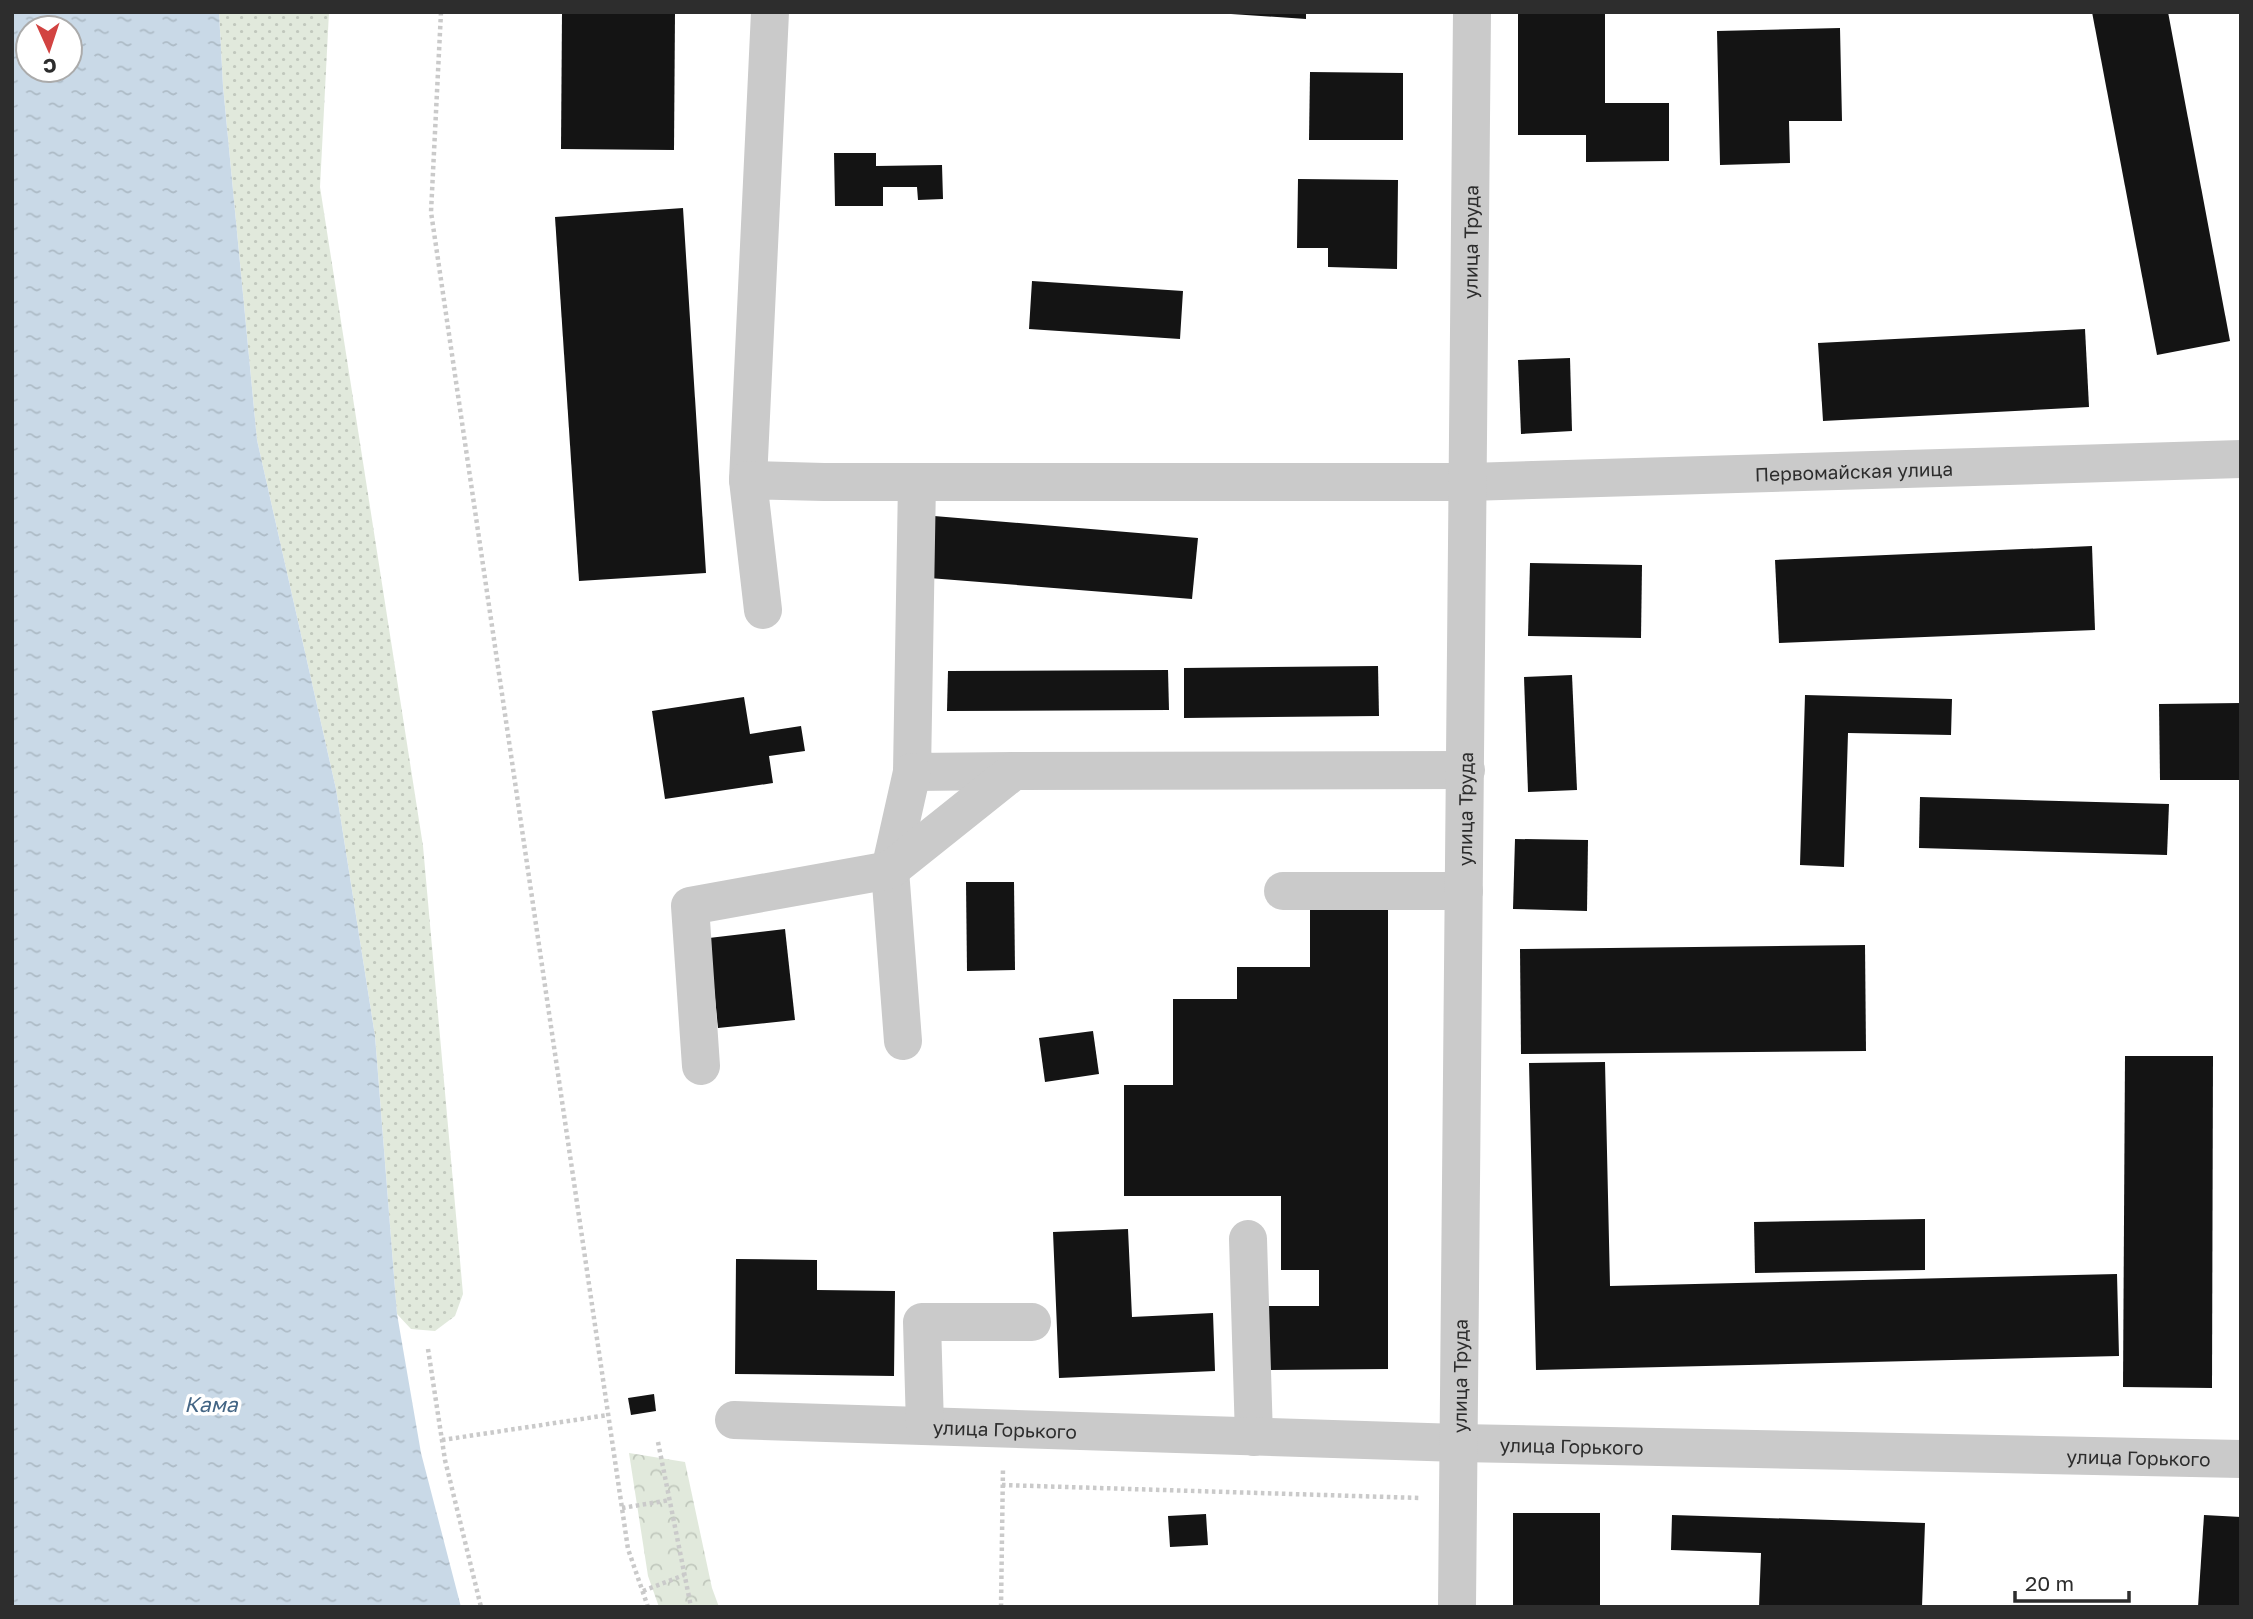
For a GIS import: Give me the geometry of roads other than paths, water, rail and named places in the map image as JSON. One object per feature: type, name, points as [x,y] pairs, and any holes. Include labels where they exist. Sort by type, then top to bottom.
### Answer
[{"type":"street","points":[[763,610],[748,480],[770,12]]},
{"type":"street","name":"улица Труда","points":[[1457,1607],[1472,12]]},
{"type":"street","name":"Первомайская улица","points":[[748,480],[1469,482],[2241,459]]},
{"type":"street","points":[[903,1041],[890,870],[912,772],[917,482]]},
{"type":"street","points":[[912,772],[1466,770]]},
{"type":"street","points":[[701,1066],[690,906],[890,870],[1014,771]]},
{"type":"street","points":[[1283,891],[1464,891]]},
{"type":"street","points":[[1248,1239],[1254,1437]]},
{"type":"street","points":[[925,1426],[922,1322],[1032,1322]]},
{"type":"street","name":"улица Горького","points":[[734,1420],[1459,1443],[2241,1459]]},
{"type":"water","name":"Кама","points":[[12,12],[219,12],[223,86],[257,440],[336,789],[375,1036],[397,1314],[421,1453],[461,1607],[12,1607]]}]
